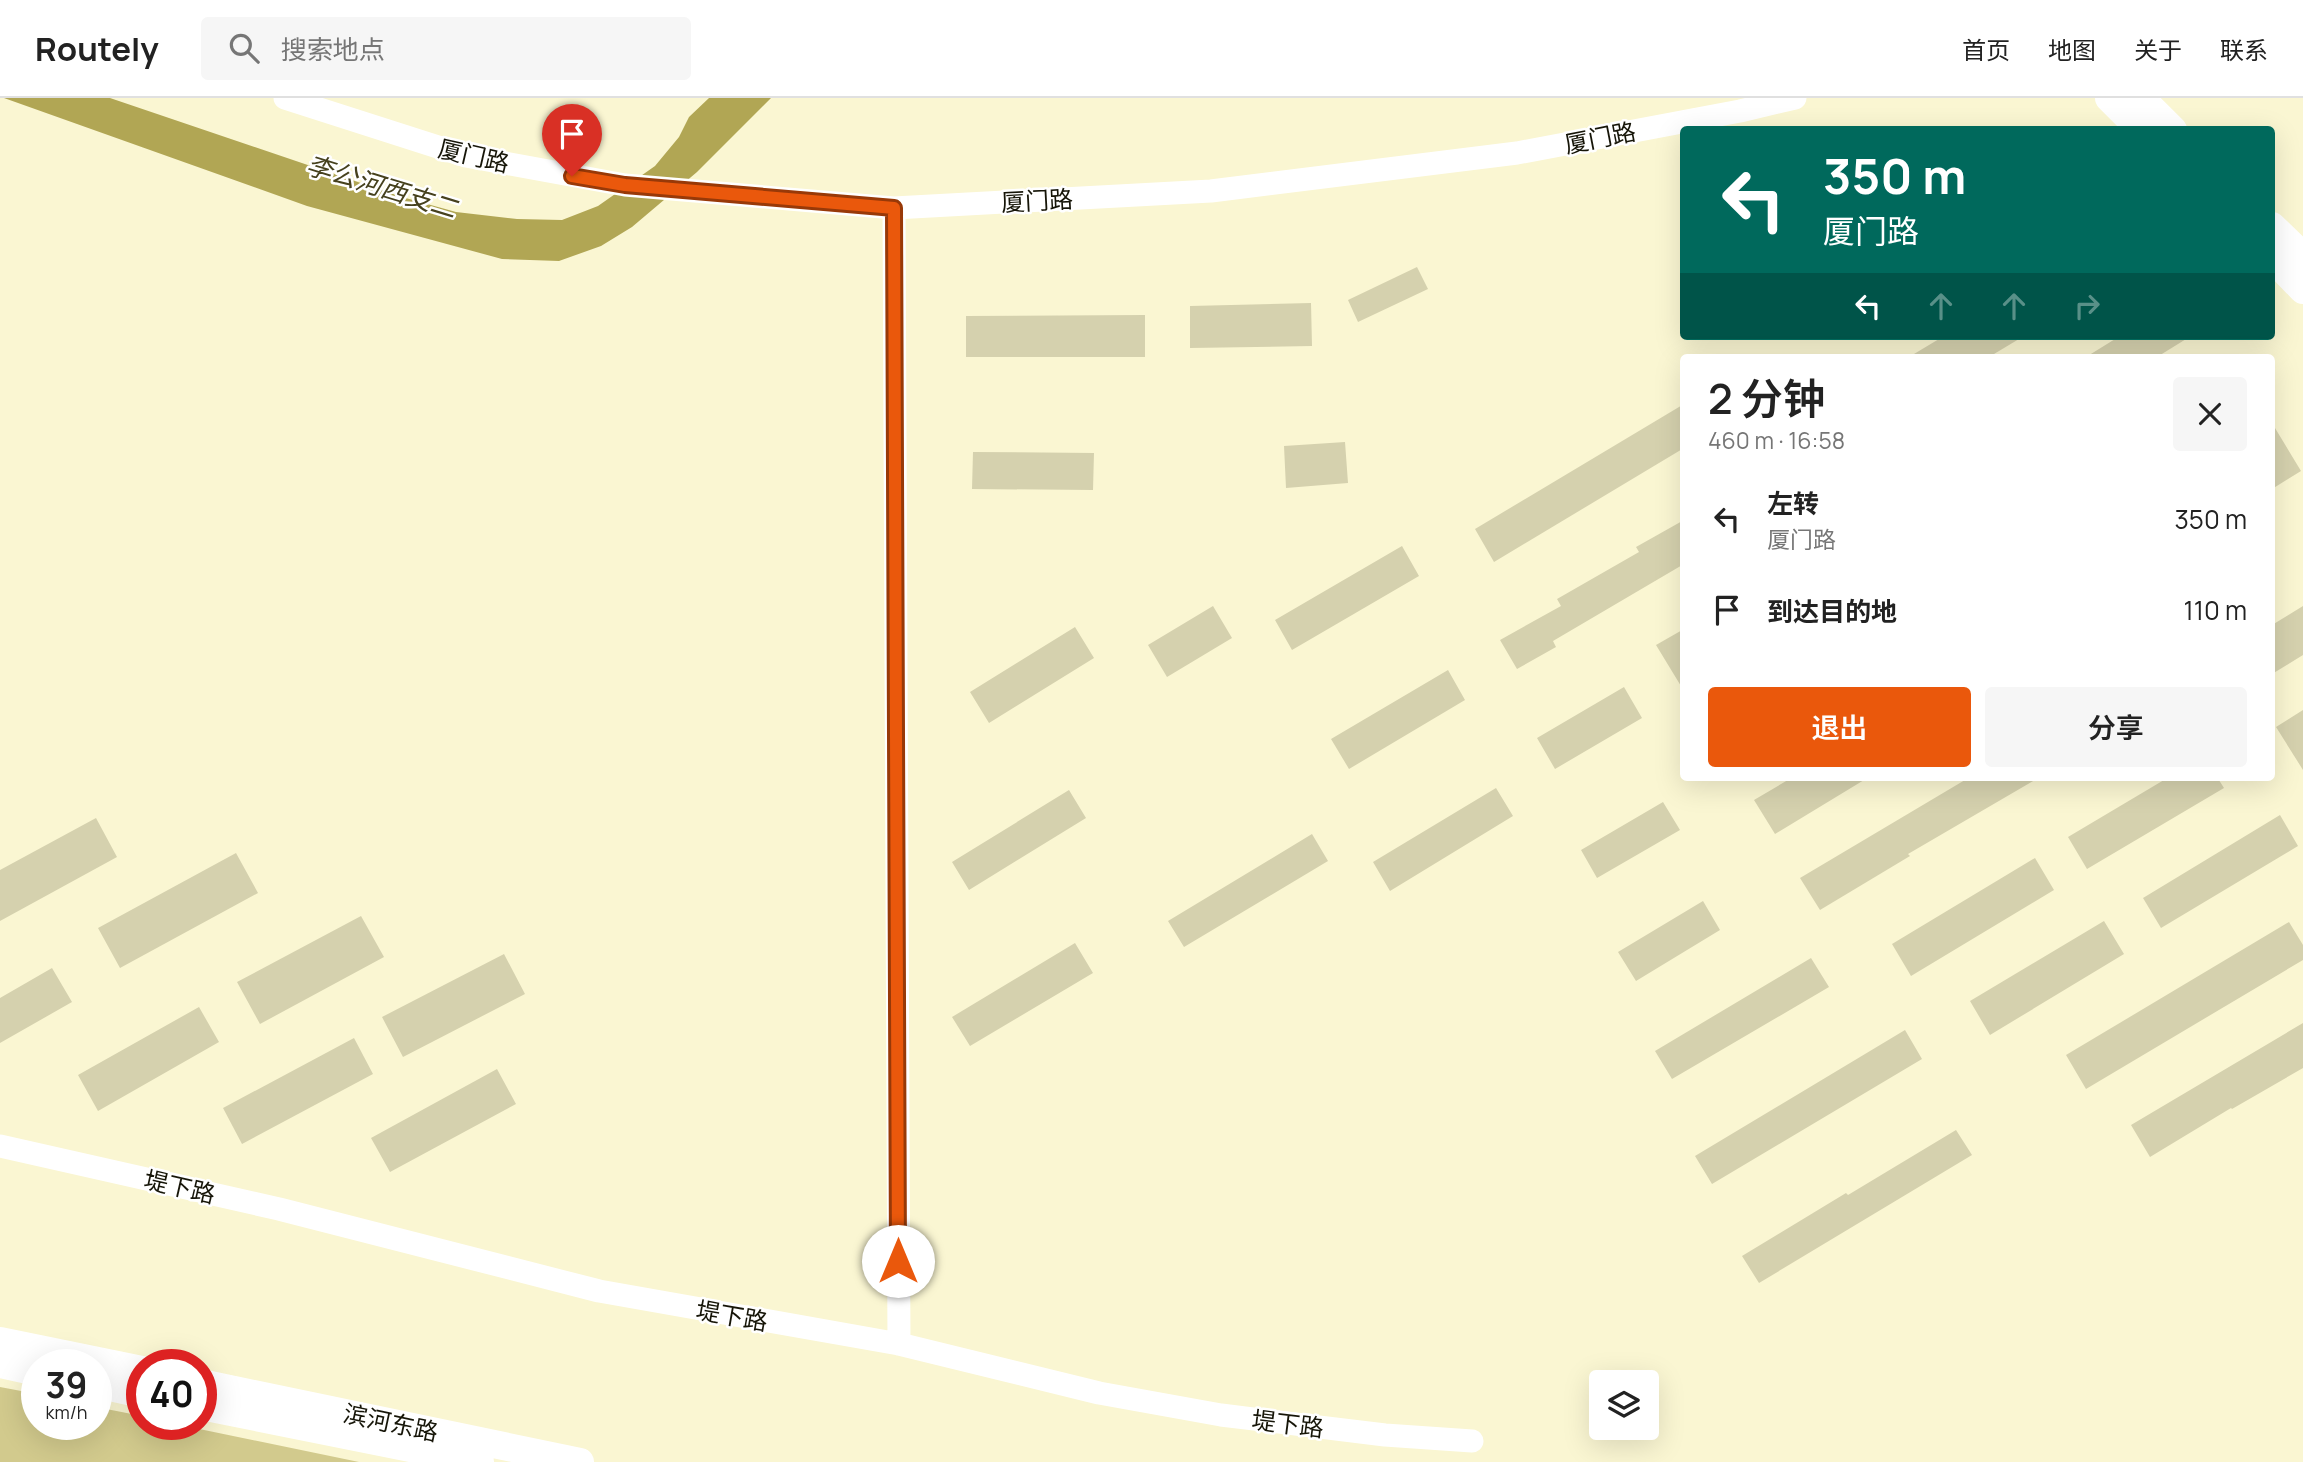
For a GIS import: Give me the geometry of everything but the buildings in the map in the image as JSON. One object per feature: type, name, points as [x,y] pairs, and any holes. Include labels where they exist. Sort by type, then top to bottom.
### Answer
[{"type":"main road","points":[[2109,98],[2137,126]]},
{"type":"main road","points":[[2141,98],[2169,126]]},
{"type":"main road","points":[[2275,229],[2303,256]]},
{"type":"main road","points":[[2275,261],[2303,290]]},
{"type":"main road","points":[[0,1341],[126,1367]]},
{"type":"main road","points":[[0,1364],[21,1369]]},
{"type":"main road","name":"滨河东路","points":[[217,1386],[580,1462]]},
{"type":"main road","name":"滨河东路","points":[[217,1409],[480,1462]]},
{"type":"street","name":"厦门路","points":[[285,98],[466,156],[625,185],[894,208],[1224,190],[1517,153],[1795,98]]},
{"type":"street","points":[[894,208],[899,1344]]},
{"type":"street","name":"堤下路","points":[[0,1146],[279,1209],[599,1291],[899,1344],[1099,1393],[1220,1415],[1385,1435],[1472,1441]]},
{"type":"shaded area","points":[[4,98],[110,98],[402,197],[456,212],[517,219],[562,220],[598,206],[655,166],[679,137],[689,117],[709,98],[771,98],[697,172],[632,227],[601,246],[559,261],[502,259],[307,206]]},
{"type":"shaded area","points":[[0,1387],[21,1391],[21,1440],[112,1440],[112,1410],[126,1413],[126,1440],[217,1440],[217,1433],[359,1462],[0,1462]]},
{"type":"route","points":[[572,176],[625,185],[894,208],[898,1261]]},
{"type":"water label","name":"李公河西支二","points":[[382,186]]}]
